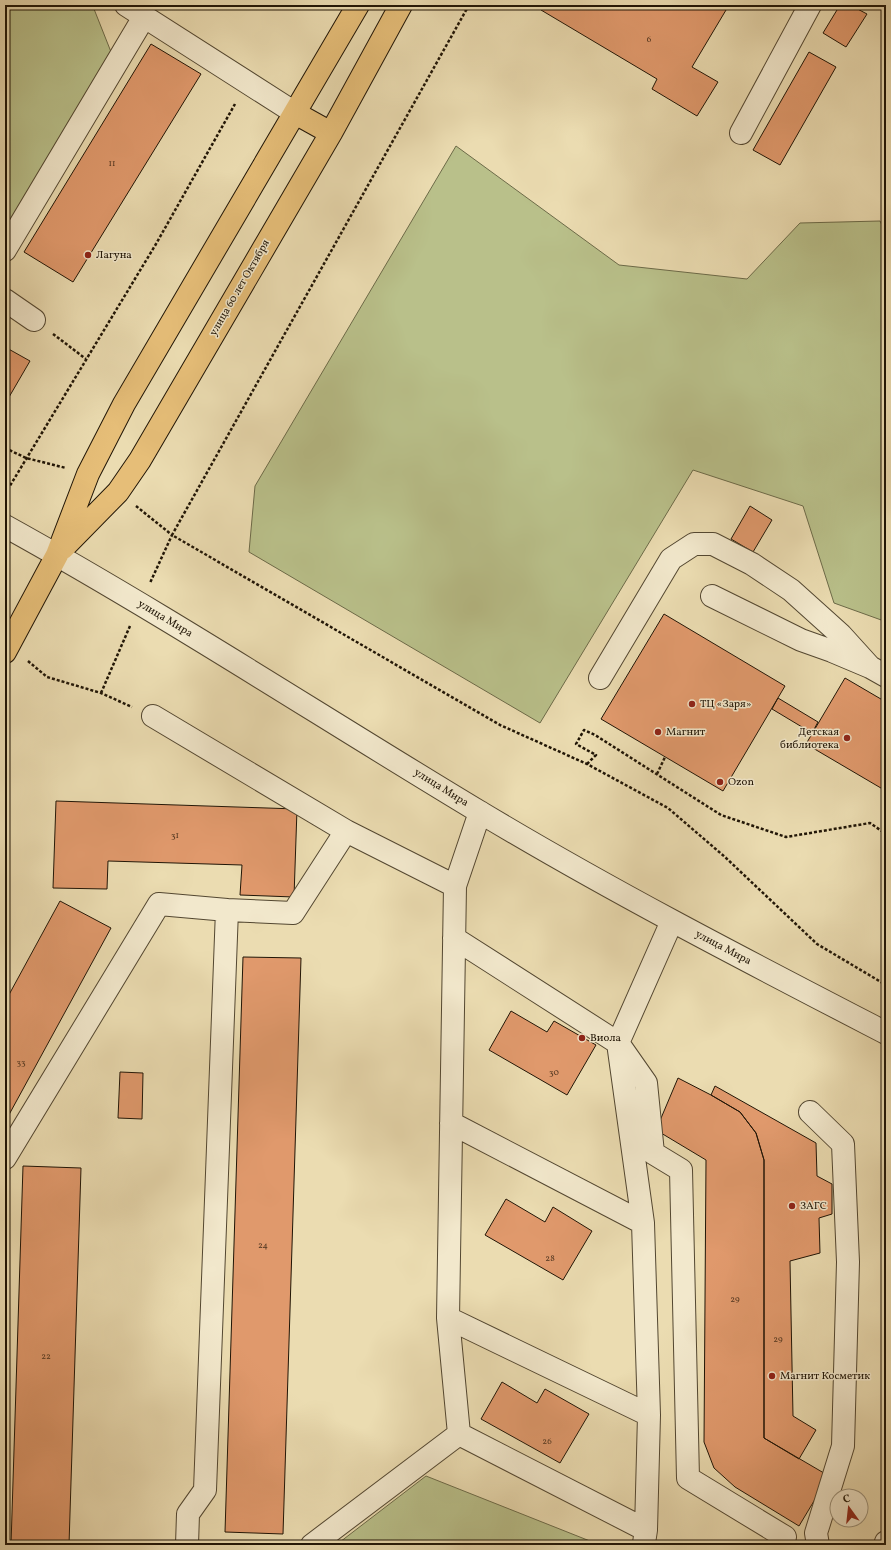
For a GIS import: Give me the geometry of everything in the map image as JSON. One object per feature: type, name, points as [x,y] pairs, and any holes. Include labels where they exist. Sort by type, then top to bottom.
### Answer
[{"type":"main road","name":"улица 60 лет Октября","points":[[7,648],[57,555],[88,474],[124,404],[358,5]]},
{"type":"main road","name":"улица 60 лет Октября","points":[[57,555],[118,492],[140,460],[331,133],[401,5]]},
{"type":"main road","points":[[295,113],[331,133]]},
{"type":"street","points":[[126,5],[295,113]]},
{"type":"street","points":[[741,133],[810,5]]},
{"type":"street","points":[[5,250],[144,17]]},
{"type":"street","points":[[5,300],[34,320]]},
{"type":"street","name":"улица Мира","points":[[5,526],[140,603],[480,812],[672,921],[886,1033]]},
{"type":"street","points":[[600,678],[671,558],[694,544],[713,544],[752,564],[791,590],[878,671]]},
{"type":"street","points":[[712,596],[801,640],[832,651],[878,671]]},
{"type":"street","points":[[153,716],[346,831],[455,886]]},
{"type":"street","points":[[459,1434],[448,1318],[455,886],[480,812]]},
{"type":"street","points":[[5,1158],[159,904],[227,910],[293,913],[346,831]]},
{"type":"street","points":[[187,1545],[188,1514],[205,1490],[227,910]]},
{"type":"street","points":[[459,1434],[645,1538],[649,1415],[643,1223],[618,1043],[672,921]]},
{"type":"street","points":[[454,938],[618,1043],[646,1083],[653,1153],[681,1170],[688,1478],[785,1537]]},
{"type":"street","points":[[810,1112],[843,1144],[848,1262],[843,1446],[816,1533],[818,1545]]},
{"type":"street","points":[[451,1124],[643,1223]]},
{"type":"street","points":[[448,1318],[649,1415]]},
{"type":"street","points":[[312,1545],[459,1434]]},
{"type":"path","points":[[101,693],[140,603],[172,535],[469,5]]},
{"type":"path","points":[[5,494],[156,244],[247,82]]},
{"type":"path","points":[[34,320],[86,359]]},
{"type":"path","points":[[5,448],[26,458],[88,474]]},
{"type":"path","points":[[118,492],[172,535],[500,725],[587,764],[668,808],[724,857],[816,944],[886,985]]},
{"type":"path","points":[[7,648],[47,677],[101,693],[153,716]]},
{"type":"path","points":[[587,764],[596,756],[576,744],[584,730],[595,735],[721,815],[786,837],[870,823],[886,834]]},
{"type":"path","points":[[657,774],[665,757]]},
{"type":"green space","points":[[5,5],[89,5],[94,9],[115,62],[10,231],[5,228]]},
{"type":"green space","points":[[456,146],[619,265],[747,279],[800,223],[880,221],[886,233],[886,619],[884,621],[834,603],[803,506],[693,470],[540,723],[249,552],[255,486]]},
{"type":"green space","points":[[426,1476],[600,1545],[336,1545]]},
{"type":"building","points":[[544,5],[729,5],[692,67],[718,82],[697,116],[652,89],[657,79],[541,10]]},
{"type":"building","points":[[840,5],[850,5],[867,14],[846,47],[823,33]]},
{"type":"building","points":[[151,44],[201,74],[73,282],[24,252]]},
{"type":"building","points":[[809,52],[836,67],[780,165],[753,150]]},
{"type":"building","points":[[5,347],[30,361],[5,404]]},
{"type":"building","points":[[750,506],[772,520],[753,552],[731,539]]},
{"type":"building","name":"ТЦ «Заря»","points":[[664,614],[785,686],[723,791],[601,719]]},
{"type":"building","name":"Детская библиотека","points":[[845,678],[886,702],[886,791],[806,744]]},
{"type":"building","points":[[778,698],[818,722],[812,733],[772,709]]},
{"type":"building","points":[[56,801],[297,809],[294,897],[240,895],[242,865],[108,861],[107,889],[53,888]]},
{"type":"building","points":[[60,901],[111,928],[5,1122],[5,1002]]},
{"type":"building","points":[[243,957],[301,958],[283,1534],[225,1532]]},
{"type":"building","points":[[511,1011],[547,1032],[554,1021],[596,1045],[567,1095],[489,1050]]},
{"type":"building","points":[[120,1072],[143,1073],[142,1119],[118,1118]]},
{"type":"building","points":[[678,1078],[740,1112],[756,1133],[764,1160],[764,1438],[829,1476],[799,1526],[735,1487],[714,1468],[704,1442],[706,1160],[656,1130]]},
{"type":"building","points":[[715,1086],[816,1143],[817,1176],[832,1184],[832,1214],[819,1218],[820,1253],[790,1261],[793,1416],[816,1430],[799,1459],[764,1438],[764,1160],[756,1133],[740,1112],[711,1095]]},
{"type":"building","points":[[23,1166],[81,1168],[69,1545],[11,1545]]},
{"type":"building","points":[[506,1199],[545,1222],[553,1207],[592,1231],[563,1280],[485,1235]]},
{"type":"building","points":[[502,1382],[537,1403],[545,1389],[589,1414],[560,1463],[481,1419]]},
{"type":"place","name":"Лагуна","points":[[88,255]]},
{"type":"place","name":"ТЦ «Заря»","points":[[692,704]]},
{"type":"place","name":"Магнит","points":[[658,732]]},
{"type":"place","name":"Детская библиотека","points":[[847,738]]},
{"type":"place","name":"Ozon","points":[[720,782]]},
{"type":"place","name":"Виола","points":[[582,1038]]},
{"type":"place","name":"ЗАГС","points":[[792,1206]]},
{"type":"place","name":"Магнит Косметик","points":[[772,1376]]}]
